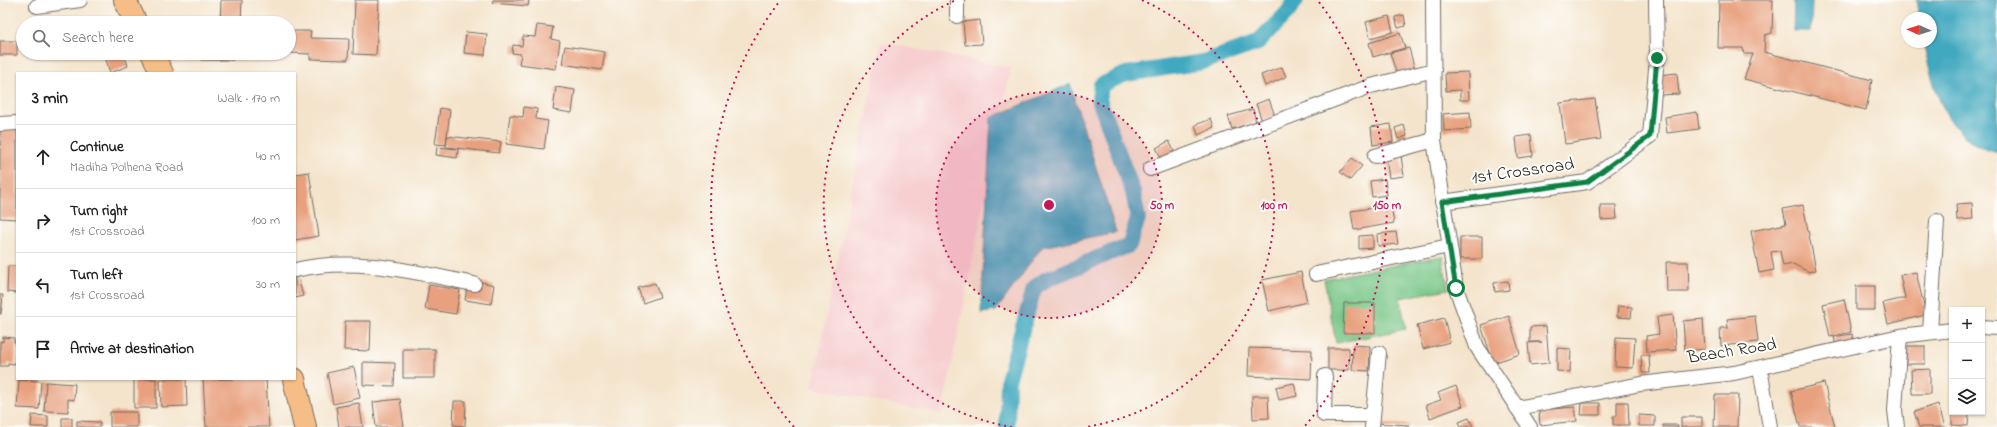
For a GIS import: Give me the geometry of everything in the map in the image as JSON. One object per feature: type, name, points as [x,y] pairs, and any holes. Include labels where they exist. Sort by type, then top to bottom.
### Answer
[{"type":"highway","points":[[125,0],[133,16]]},
{"type":"highway","points":[[156,60],[162,72]]},
{"type":"highway","points":[[294,380],[305,427]]},
{"type":"street","points":[[37,6],[80,0]]},
{"type":"street","points":[[957,0],[957,16]]},
{"type":"street","points":[[1434,0],[1434,140],[1442,202],[1456,288],[1477,347],[1530,427]]},
{"type":"street","name":"1st Crossroad","points":[[1442,202],[1587,182],[1650,136],[1657,58],[1656,0]]},
{"type":"street","points":[[1150,169],[1371,86],[1434,70]]},
{"type":"street","points":[[0,124],[16,123]]},
{"type":"street","points":[[1375,156],[1434,140]]},
{"type":"street","points":[[1930,332],[1937,221]]},
{"type":"street","points":[[1316,274],[1449,246]]},
{"type":"street","points":[[296,270],[344,264],[390,266],[474,284]]},
{"type":"street","points":[[1985,327],[1997,328]]},
{"type":"street","name":"Beach Road","points":[[1517,408],[1641,384],[1734,373],[1900,336],[1949,330]]},
{"type":"street","points":[[1897,427],[1895,410],[1900,336]]},
{"type":"street","points":[[1325,376],[1324,415],[1373,421],[1379,353]]},
{"type":"street","points":[[1760,368],[1770,427]]},
{"type":"shaded area","points":[[881,42],[1011,68],[942,414],[812,388]]},
{"type":"green space","points":[[1442,256],[1448,289],[1400,298],[1406,329],[1336,343],[1324,279]]},
{"type":"water","points":[[1794,0],[1812,0],[1811,31],[1793,31]]},
{"type":"water","points":[[1916,0],[1997,0],[1997,153],[1979,146],[1964,136],[1953,124],[1944,110],[1937,94],[1925,48],[1937,48],[1937,12],[1918,12]]},
{"type":"water","points":[[1070,84],[1116,232],[1042,247],[996,311],[981,313],[991,118]]},
{"type":"building","points":[[221,0],[242,0],[241,16],[220,16]]},
{"type":"building","points":[[355,0],[379,0],[376,55],[353,54]]},
{"type":"building","points":[[493,0],[529,0],[528,6],[492,3]]},
{"type":"building","points":[[1719,0],[1773,0],[1772,33],[1765,35],[1764,52],[1872,80],[1866,110],[1744,79],[1753,54],[1744,54],[1743,48],[1718,48]]},
{"type":"building","points":[[1404,15],[1406,26],[1398,28],[1395,17]]},
{"type":"building","points":[[1389,16],[1393,32],[1370,38],[1366,22]]},
{"type":"building","points":[[980,20],[982,44],[965,45],[963,22]]},
{"type":"building","points":[[537,25],[553,27],[551,39],[560,41],[556,69],[519,64],[521,54],[512,53],[513,45],[522,46],[523,36],[535,37]]},
{"type":"building","points":[[296,31],[311,31],[310,38],[349,39],[348,60],[310,59],[310,54],[296,53]]},
{"type":"building","points":[[466,32],[487,34],[485,55],[464,53]]},
{"type":"building","points":[[1400,33],[1405,48],[1373,57],[1369,43]]},
{"type":"building","points":[[0,41],[16,41],[16,55],[0,55]]},
{"type":"building","points":[[565,46],[605,52],[602,70],[562,64]]},
{"type":"building","points":[[1409,48],[1415,70],[1397,75],[1390,53]]},
{"type":"building","points":[[106,60],[126,60],[128,66],[110,72]]},
{"type":"building","points":[[1282,67],[1286,77],[1265,86],[1261,75]]},
{"type":"building","points":[[1468,72],[1469,100],[1460,100],[1460,90],[1446,91],[1445,73]]},
{"type":"building","points":[[1677,73],[1679,94],[1660,95],[1658,75]]},
{"type":"building","points":[[556,87],[575,90],[572,113],[553,110]]},
{"type":"building","points":[[1269,99],[1275,116],[1262,121],[1256,104]]},
{"type":"building","points":[[1595,99],[1601,139],[1565,144],[1560,103]]},
{"type":"building","points":[[524,107],[537,109],[536,119],[548,121],[544,149],[506,144],[510,115],[523,117]]},
{"type":"building","points":[[440,108],[450,110],[446,145],[435,144]]},
{"type":"building","points":[[1253,109],[1256,122],[1232,129],[1228,116]]},
{"type":"building","points":[[1470,112],[1471,129],[1444,131],[1443,114]]},
{"type":"building","points":[[1697,112],[1699,129],[1667,133],[1665,117]]},
{"type":"building","points":[[1211,119],[1214,128],[1198,135],[1195,125]]},
{"type":"building","points":[[1391,124],[1393,142],[1373,145],[1371,127]]},
{"type":"building","points":[[1404,125],[1407,136],[1398,139],[1395,128]]},
{"type":"building","points":[[0,129],[16,129],[16,219],[0,218]]},
{"type":"building","points":[[1531,135],[1533,156],[1518,158],[1516,137]]},
{"type":"building","points":[[447,136],[501,142],[499,153],[446,147]]},
{"type":"building","points":[[1169,141],[1174,151],[1161,158],[1156,148]]},
{"type":"building","points":[[437,147],[458,149],[457,158],[436,155]]},
{"type":"building","points":[[1401,156],[1404,176],[1389,178],[1386,158]]},
{"type":"building","points":[[1352,158],[1362,166],[1350,180],[1340,172]]},
{"type":"building","points":[[309,172],[319,236],[296,240],[296,174]]},
{"type":"building","points":[[1385,179],[1387,195],[1372,197],[1370,181]]},
{"type":"building","points":[[1972,203],[1973,219],[1957,220],[1956,204]]},
{"type":"building","points":[[1391,205],[1394,223],[1354,230],[1351,211]]},
{"type":"building","points":[[1600,205],[1616,205],[1617,219],[1601,220]]},
{"type":"building","points":[[1803,205],[1816,270],[1809,272],[1793,264],[1783,266],[1780,251],[1771,252],[1774,270],[1759,273],[1751,231],[1786,224],[1783,209]]},
{"type":"building","points":[[1396,232],[1398,244],[1378,246],[1377,234]]},
{"type":"building","points":[[1373,235],[1373,248],[1359,249],[1359,236]]},
{"type":"building","points":[[1460,237],[1482,237],[1482,259],[1460,259]]},
{"type":"building","points":[[1666,262],[1688,262],[1689,292],[1667,292]]},
{"type":"building","points":[[8,266],[16,266],[16,293],[7,292]]},
{"type":"building","points":[[1301,272],[1307,302],[1269,311],[1262,280]]},
{"type":"building","points":[[1916,272],[1926,315],[1888,324],[1883,303],[1905,298],[1900,275]]},
{"type":"building","points":[[296,274],[303,296],[296,298]]},
{"type":"building","points":[[1508,281],[1509,290],[1495,292],[1494,283]]},
{"type":"building","points":[[481,282],[494,285],[491,304],[465,300],[467,287],[479,289]]},
{"type":"building","points":[[655,283],[660,297],[643,303],[638,288]]},
{"type":"building","points":[[429,285],[460,290],[456,314],[425,309]]},
{"type":"building","points":[[1856,286],[1875,286],[1875,310],[1856,310]]},
{"type":"building","points":[[0,295],[3,295],[1,314],[0,314]]},
{"type":"building","points":[[1844,299],[1851,332],[1830,337],[1823,304]]},
{"type":"building","points":[[1344,303],[1375,303],[1375,333],[1343,333]]},
{"type":"building","points":[[1618,306],[1632,307],[1631,318],[1617,317]]},
{"type":"building","points":[[1673,315],[1676,350],[1647,352],[1646,336],[1659,334],[1657,317]]},
{"type":"building","points":[[1509,316],[1520,354],[1493,363],[1481,325]]},
{"type":"building","points":[[1755,316],[1758,342],[1721,346],[1720,328],[1728,328],[1727,319]]},
{"type":"building","points":[[1444,318],[1450,342],[1423,349],[1417,325]]},
{"type":"building","points":[[1703,319],[1705,349],[1685,351],[1683,321]]},
{"type":"building","points":[[345,321],[371,321],[370,351],[344,350]]},
{"type":"building","points":[[1546,326],[1549,363],[1530,365],[1528,343],[1542,342],[1530,342],[1530,327]]},
{"type":"building","points":[[1852,334],[1854,343],[1836,346],[1834,337]]},
{"type":"building","points":[[3,337],[14,338],[14,342],[16,342],[15,364],[8,363],[8,366],[0,366],[0,341],[3,342]]},
{"type":"building","points":[[1616,337],[1635,338],[1633,368],[1615,367]]},
{"type":"building","points":[[1353,345],[1370,346],[1369,371],[1352,370]]},
{"type":"building","points":[[1906,346],[1925,346],[1925,364],[1906,364]]},
{"type":"building","points":[[1249,348],[1312,350],[1311,379],[1248,376]]},
{"type":"building","points":[[1328,348],[1349,348],[1349,370],[1328,370]]},
{"type":"building","points":[[1557,348],[1571,349],[1570,372],[1557,371]]},
{"type":"building","points":[[403,349],[435,349],[435,378],[403,378]]},
{"type":"building","points":[[1641,355],[1649,355],[1650,373],[1642,373]]},
{"type":"building","points":[[363,362],[395,363],[394,386],[363,385]]},
{"type":"building","points":[[354,367],[360,398],[333,404],[327,373]]},
{"type":"building","points":[[1930,369],[1930,394],[1912,394],[1911,370]]},
{"type":"building","points":[[19,380],[41,381],[39,409],[17,408]]},
{"type":"building","points":[[134,380],[156,380],[156,408],[134,408]]},
{"type":"building","points":[[160,380],[186,380],[187,406],[161,407]]},
{"type":"building","points":[[203,380],[266,380],[269,427],[206,427]]},
{"type":"building","points":[[46,382],[75,384],[74,400],[68,399],[68,412],[44,411]]},
{"type":"building","points":[[1294,383],[1297,396],[1279,400],[1276,387]]},
{"type":"building","points":[[1824,383],[1835,427],[1800,427],[1791,391]]},
{"type":"building","points":[[1456,386],[1463,406],[1430,418],[1426,405],[1441,400],[1438,393]]},
{"type":"building","points":[[1715,395],[1738,395],[1737,427],[1714,427]]},
{"type":"building","points":[[1252,396],[1268,396],[1269,418],[1253,419]]},
{"type":"building","points":[[400,399],[404,427],[376,427],[373,402]]},
{"type":"building","points":[[454,401],[466,401],[465,426],[453,425]]},
{"type":"building","points":[[1617,402],[1628,402],[1629,425],[1613,425],[1613,416],[1617,416]]},
{"type":"building","points":[[359,403],[363,427],[339,427],[336,407]]},
{"type":"building","points":[[1582,403],[1600,403],[1600,415],[1581,415]]},
{"type":"building","points":[[1938,404],[1945,427],[1919,427],[1914,412]]},
{"type":"building","points":[[1575,407],[1577,421],[1540,425],[1539,410]]},
{"type":"building","points":[[110,412],[137,412],[137,427],[110,427]]},
{"type":"building","points":[[32,415],[48,416],[48,427],[31,427]]},
{"type":"building","points":[[1639,415],[1655,416],[1655,426],[1639,426]]},
{"type":"building","points":[[1952,415],[1969,415],[1968,426],[1952,425]]},
{"type":"building","points":[[1681,417],[1702,417],[1702,427],[1681,427]]},
{"type":"building","points":[[62,418],[72,418],[72,427],[62,427]]},
{"type":"building","points":[[1469,418],[1473,427],[1461,427],[1459,422]]},
{"type":"building","points":[[77,421],[100,422],[100,427],[77,427]]},
{"type":"building","points":[[1374,423],[1409,425],[1409,427],[1374,427]]},
{"type":"building","points":[[1663,425],[1678,425],[1678,427],[1663,427]]},
{"type":"waterway","points":[[1007,427],[1008,380],[1034,288],[1045,280],[1129,245],[1138,219],[1133,192],[1099,100],[1101,85],[1126,74],[1203,62],[1258,43],[1288,12],[1296,0]]},
{"type":"route","points":[[1456,288],[1442,202],[1524,192],[1587,182],[1650,136],[1657,58]]}]
